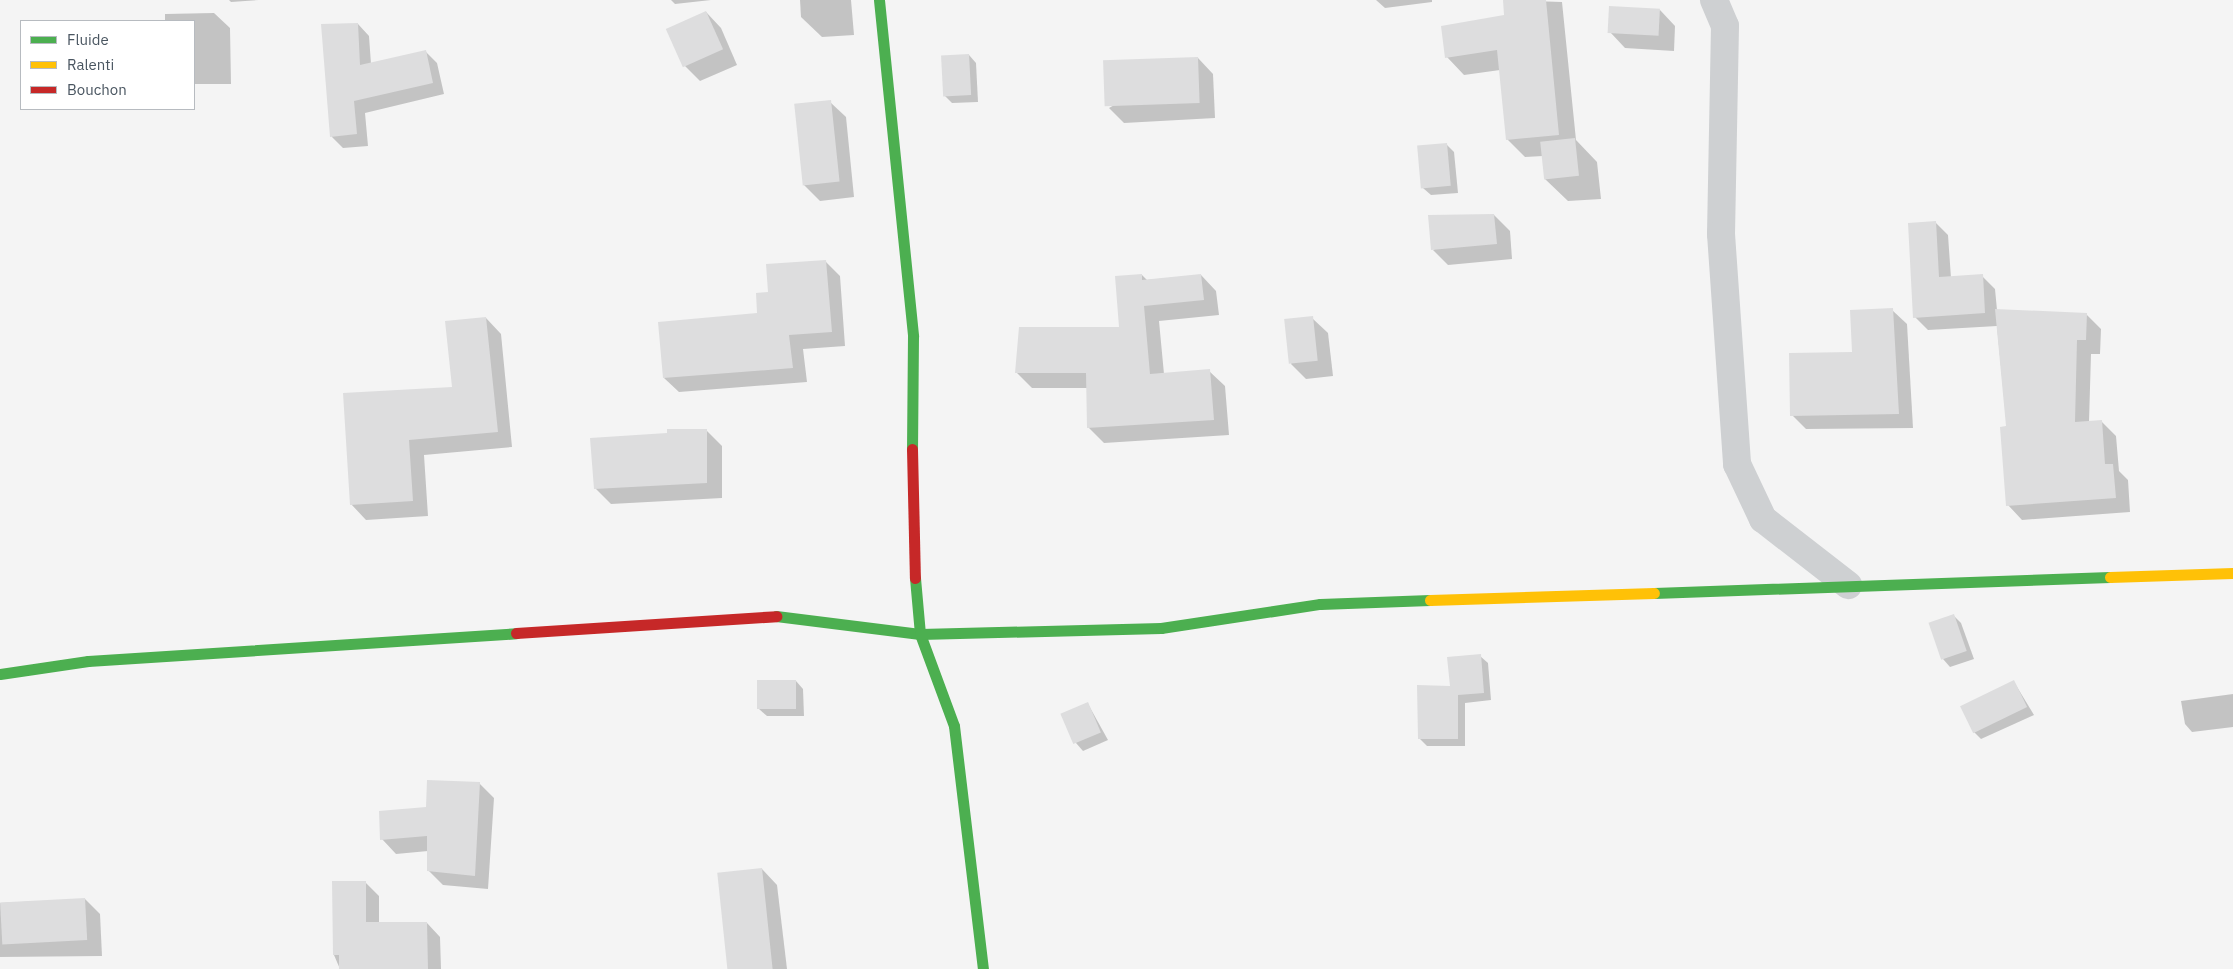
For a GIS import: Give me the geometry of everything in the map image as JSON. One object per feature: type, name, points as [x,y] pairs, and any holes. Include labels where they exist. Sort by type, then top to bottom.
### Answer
[{"type":"street","points":[[879,0],[914,336],[911,527],[920,634],[954,726],[983,969]]},
{"type":"street","points":[[1714,0],[1724,26],[1721,234],[1737,464],[1763,519],[1848,585]]},
{"type":"street","points":[[0,674],[88,661],[785,616],[920,634],[1161,628],[1320,604],[2233,572]]},
{"type":"building","points":[[1503,0],[1546,0],[1559,135],[1506,140],[1497,50],[1445,58],[1441,26],[1504,15]]},
{"type":"building","points":[[1609,6],[1660,9],[1659,36],[1608,33]]},
{"type":"building","points":[[706,11],[723,49],[683,67],[666,29]]},
{"type":"building","points":[[358,23],[360,65],[426,50],[433,83],[354,101],[357,134],[330,137],[321,24]]},
{"type":"building","points":[[969,54],[971,95],[943,96],[941,55]]},
{"type":"building","points":[[1198,57],[1200,103],[1105,106],[1103,60]]},
{"type":"building","points":[[831,100],[840,182],[803,185],[794,104]]},
{"type":"building","points":[[1575,138],[1579,176],[1544,179],[1540,142]]},
{"type":"building","points":[[1447,143],[1451,186],[1421,188],[1417,146]]},
{"type":"building","points":[[1494,214],[1497,244],[1431,250],[1428,215]]},
{"type":"building","points":[[1936,221],[1939,277],[1983,274],[1985,313],[1913,318],[1908,223]]},
{"type":"building","points":[[826,260],[832,332],[789,335],[793,368],[663,378],[658,322],[757,313],[756,293],[768,292],[766,264]]},
{"type":"building","points":[[1142,274],[1142,280],[1201,274],[1204,300],[1144,306],[1150,374],[1210,369],[1214,420],[1087,428],[1086,373],[1015,373],[1019,327],[1119,327],[1115,276]]},
{"type":"building","points":[[1893,308],[1899,414],[1790,416],[1789,353],[1852,352],[1850,310]]},
{"type":"building","points":[[1995,309],[2087,313],[2086,340],[2077,340],[2075,422],[2102,420],[2105,464],[2113,464],[2116,498],[2006,506],[2000,427],[2006,426]]},
{"type":"building","points":[[1313,316],[1318,361],[1289,364],[1284,319]]},
{"type":"building","points":[[486,317],[498,432],[409,440],[413,501],[350,505],[343,393],[452,387],[445,321]]},
{"type":"building","points":[[667,429],[707,429],[707,483],[594,489],[590,438],[667,433]]},
{"type":"building","points":[[1954,614],[1967,651],[1941,660],[1928,623]]},
{"type":"building","points":[[1481,654],[1484,693],[1458,695],[1458,739],[1418,739],[1417,685],[1450,686],[1447,657]]},
{"type":"building","points":[[757,680],[796,680],[796,709],[757,709]]},
{"type":"building","points":[[2014,680],[2027,707],[1973,733],[1960,706]]},
{"type":"building","points":[[1088,702],[1101,732],[1073,744],[1060,714]]},
{"type":"building","points":[[427,780],[480,782],[475,876],[427,871],[427,836],[380,840],[379,811],[426,807]]},
{"type":"building","points":[[762,868],[773,969],[727,969],[717,873]]},
{"type":"building","points":[[332,881],[366,881],[366,922],[427,922],[428,969],[339,969],[339,955],[333,955]]},
{"type":"building","points":[[85,898],[87,940],[2,944],[0,902]]},
{"type":"traffic: fast","points":[[879,0],[913,336],[912,449]]},
{"type":"traffic: fast","points":[[1654,593],[2110,577]]},
{"type":"traffic: fast","points":[[915,578],[920,634],[954,726],[983,969]]},
{"type":"traffic: fast","points":[[776,616],[920,634],[1161,628],[1320,604],[1430,600]]},
{"type":"traffic: fast","points":[[0,674],[88,661],[516,633]]},
{"type":"traffic: slow","points":[[2110,577],[2233,573]]},
{"type":"traffic: slow","points":[[1430,600],[1654,593]]},
{"type":"traffic: jam","points":[[912,449],[915,578]]},
{"type":"traffic: jam","points":[[516,633],[776,616]]}]
